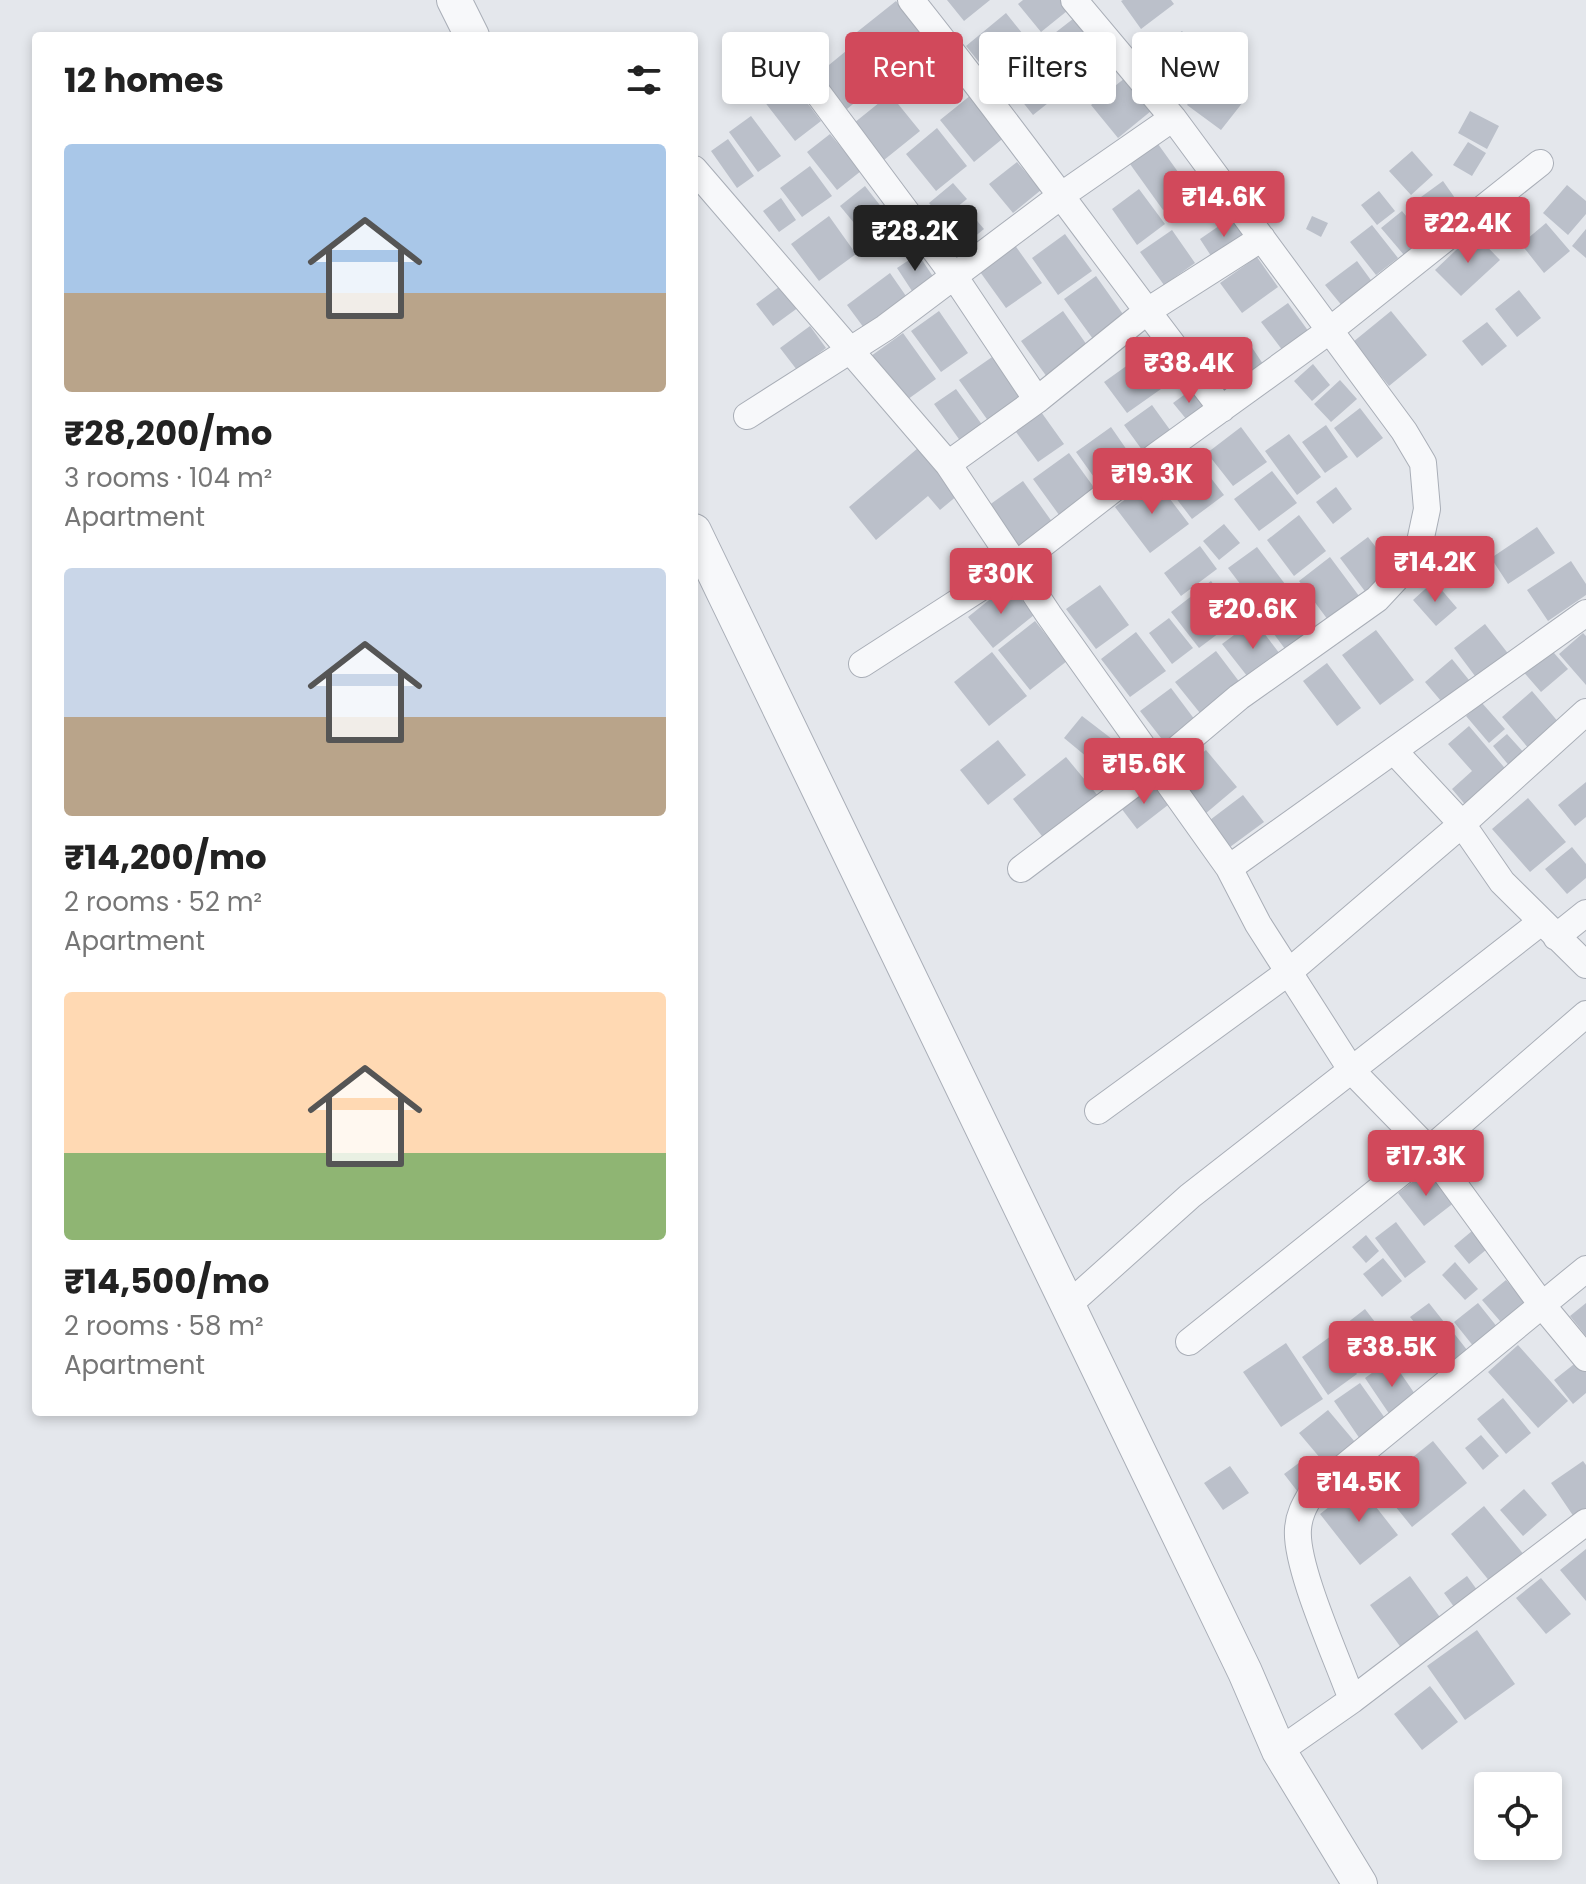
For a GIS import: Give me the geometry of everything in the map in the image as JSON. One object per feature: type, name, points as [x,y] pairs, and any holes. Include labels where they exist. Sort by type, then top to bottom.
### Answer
[{"type":"street","points":[[454,0],[470,32]]},
{"type":"street","points":[[911,0],[1222,409]]},
{"type":"street","points":[[1021,869],[1156,767],[1239,697],[1377,599],[1417,556],[1427,509],[1423,463],[1404,431],[1173,118],[1074,0]]},
{"type":"street","points":[[826,104],[954,276],[1037,400]]},
{"type":"street","points":[[747,416],[885,328],[1062,195],[1173,118]]},
{"type":"street","points":[[862,664],[1017,564],[1156,456],[1329,331],[1540,163]]},
{"type":"street","points":[[698,174],[948,464],[1049,615],[1229,868],[1258,924],[1352,1071],[1429,1150],[1542,1305],[1586,1358]]},
{"type":"street","points":[[948,464],[1037,400],[1146,312],[1262,238]]},
{"type":"street","points":[[698,539],[1245,1672],[1279,1751],[1360,1884]]},
{"type":"street","points":[[1229,868],[1586,613]]},
{"type":"street","points":[[1098,1111],[1290,971],[1462,824],[1586,712]]},
{"type":"street","points":[[1394,751],[1462,824],[1502,882],[1586,965]]},
{"type":"street","points":[[1067,1306],[1190,1196],[1352,1071],[1549,929],[1586,913]]},
{"type":"street","points":[[1189,1342],[1429,1150],[1586,1014]]},
{"type":"street","points":[[1352,1700],[1302,1564],[1298,1531],[1301,1511],[1311,1494],[1586,1269]]},
{"type":"street","points":[[1279,1751],[1352,1700],[1586,1522]]},
{"type":"building","points":[[947,0],[990,0],[964,21]]},
{"type":"building","points":[[1023,0],[1066,0],[1072,7],[1041,32],[1018,4]]},
{"type":"building","points":[[1123,0],[1171,0],[1174,4],[1141,29]]},
{"type":"building","points":[[896,1],[922,32],[857,32]]},
{"type":"building","points":[[1006,13],[1021,32],[983,32]]},
{"type":"building","points":[[1078,15],[1092,32],[1056,32]]},
{"type":"building","points":[[979,35],[979,62],[966,46]]},
{"type":"building","points":[[845,52],[845,104],[853,104],[847,109],[829,87],[829,65]]},
{"type":"building","points":[[1125,78],[1132,87],[1132,104],[1145,104],[1151,111],[1118,138],[1091,105],[1116,104],[1116,85]]},
{"type":"building","points":[[971,95],[1006,136],[974,162],[940,120]]},
{"type":"building","points":[[766,104],[808,104],[821,121],[795,141]]},
{"type":"building","points":[[878,104],[898,104],[920,131],[884,160],[854,123]]},
{"type":"building","points":[[1024,104],[1047,104],[1033,115]]},
{"type":"building","points":[[1188,104],[1241,104],[1221,130]]},
{"type":"building","points":[[1470,111],[1499,126],[1487,149],[1458,133]]},
{"type":"building","points":[[751,116],[781,156],[758,172],[729,132]]},
{"type":"building","points":[[937,128],[967,166],[936,191],[906,154]]},
{"type":"building","points":[[830,134],[861,171],[837,190],[807,152]]},
{"type":"building","points":[[728,139],[754,176],[737,188],[711,151]]},
{"type":"building","points":[[1468,142],[1486,153],[1472,176],[1453,165]]},
{"type":"building","points":[[1158,144],[1191,190],[1163,210],[1130,164]]},
{"type":"building","points":[[1412,151],[1433,175],[1411,195],[1389,171]]},
{"type":"building","points":[[1017,162],[1041,190],[1013,213],[989,184]]},
{"type":"building","points":[[810,166],[832,196],[802,217],[780,188]]},
{"type":"building","points":[[1443,181],[1462,208],[1430,232],[1410,205]]},
{"type":"building","points":[[953,183],[967,199],[942,219],[929,203]]},
{"type":"building","points":[[1567,185],[1586,201],[1586,214],[1568,235],[1543,213]]},
{"type":"building","points":[[865,186],[893,222],[869,241],[840,206]]},
{"type":"building","points":[[1139,189],[1165,224],[1137,245],[1112,209]]},
{"type":"building","points":[[1379,191],[1395,211],[1377,225],[1361,205]]},
{"type":"building","points":[[781,198],[796,220],[779,232],[763,211]]},
{"type":"building","points":[[966,208],[984,229],[957,251],[939,230]]},
{"type":"building","points":[[1402,211],[1425,239],[1404,255],[1381,228]]},
{"type":"building","points":[[829,216],[856,254],[819,281],[791,244]]},
{"type":"building","points":[[1312,216],[1328,223],[1321,237],[1306,229]]},
{"type":"building","points":[[1232,217],[1248,239],[1215,262],[1200,239]]},
{"type":"building","points":[[1546,223],[1570,251],[1544,273],[1521,244]]},
{"type":"building","points":[[1372,225],[1398,258],[1376,275],[1350,242]]},
{"type":"building","points":[[1586,229],[1586,258],[1572,246]]},
{"type":"building","points":[[1172,230],[1195,263],[1164,285],[1140,252]]},
{"type":"building","points":[[1474,233],[1500,260],[1461,296],[1435,270]]},
{"type":"building","points":[[1065,234],[1092,271],[1058,295],[1032,258]]},
{"type":"building","points":[[1014,244],[1042,283],[1006,308],[978,269]]},
{"type":"building","points":[[918,254],[934,278],[912,291],[897,268]]},
{"type":"building","points":[[1257,257],[1278,287],[1242,313],[1220,283]]},
{"type":"building","points":[[1357,261],[1373,283],[1343,307],[1325,285]]},
{"type":"building","points":[[890,273],[906,296],[864,328],[847,305]]},
{"type":"building","points":[[1096,276],[1125,317],[1093,339],[1064,299]]},
{"type":"building","points":[[783,284],[799,307],[773,326],[756,304]]},
{"type":"building","points":[[1519,290],[1541,318],[1517,337],[1495,309]]},
{"type":"building","points":[[1288,303],[1309,332],[1283,351],[1261,322]]},
{"type":"building","points":[[939,311],[968,353],[941,372],[911,331]]},
{"type":"building","points":[[1063,311],[1089,348],[1047,377],[1021,341]]},
{"type":"building","points":[[1391,311],[1427,355],[1389,386],[1353,342]]},
{"type":"building","points":[[1487,322],[1507,346],[1482,366],[1462,341]]},
{"type":"building","points":[[810,326],[826,348],[797,370],[780,348]]},
{"type":"building","points":[[903,333],[936,379],[904,402],[871,356]]},
{"type":"building","points":[[1251,346],[1265,367],[1228,393],[1213,373]]},
{"type":"building","points":[[995,355],[1025,397],[989,422],[959,380]]},
{"type":"building","points":[[1139,357],[1161,389],[1127,413],[1104,382]]},
{"type":"building","points":[[1313,364],[1330,385],[1312,401],[1294,381]]},
{"type":"building","points":[[1340,380],[1357,399],[1331,422],[1314,404]]},
{"type":"building","points":[[956,389],[983,426],[961,442],[934,404]]},
{"type":"building","points":[[1192,389],[1204,408],[1187,420],[1173,403]]},
{"type":"building","points":[[1152,405],[1173,434],[1145,454],[1124,425]]},
{"type":"building","points":[[1360,408],[1383,438],[1357,458],[1334,428]]},
{"type":"building","points":[[1039,409],[1064,444],[1038,462],[1013,428]]},
{"type":"building","points":[[1326,425],[1348,457],[1325,473],[1302,442]]},
{"type":"building","points":[[1111,427],[1136,463],[1101,487],[1076,452]]},
{"type":"building","points":[[1241,427],[1267,462],[1233,486],[1207,453]]},
{"type":"building","points":[[1289,434],[1321,477],[1297,495],[1265,451]]},
{"type":"building","points":[[1187,447],[1224,495],[1192,519],[1155,471]]},
{"type":"building","points":[[918,448],[958,495],[940,510],[928,496],[876,540],[849,507]]},
{"type":"building","points":[[1069,453],[1098,493],[1062,519],[1033,479]]},
{"type":"building","points":[[1272,471],[1297,503],[1259,531],[1234,499]]},
{"type":"building","points":[[1154,478],[1189,524],[1150,553],[1115,507]]},
{"type":"building","points":[[1023,481],[1055,526],[1018,553],[985,508]]},
{"type":"building","points":[[1336,487],[1352,509],[1333,524],[1316,502]]},
{"type":"building","points":[[1299,515],[1326,551],[1294,576],[1267,540]]},
{"type":"building","points":[[1224,524],[1240,543],[1219,560],[1203,541]]},
{"type":"building","points":[[1537,527],[1555,553],[1508,584],[1491,558]]},
{"type":"building","points":[[1368,537],[1396,573],[1367,594],[1340,558]]},
{"type":"building","points":[[1200,546],[1217,569],[1181,596],[1164,573]]},
{"type":"building","points":[[1257,547],[1285,584],[1256,605],[1228,568]]},
{"type":"building","points":[[1330,557],[1359,596],[1328,620],[1299,581]]},
{"type":"building","points":[[1571,561],[1586,584],[1586,595],[1548,621],[1527,590]]},
{"type":"building","points":[[1211,581],[1239,618],[1199,648],[1171,612]]},
{"type":"building","points":[[1434,581],[1457,608],[1436,626],[1413,600]]},
{"type":"building","points":[[1009,584],[1034,615],[993,648],[968,617]]},
{"type":"building","points":[[1100,585],[1129,625],[1096,649],[1066,609]]},
{"type":"building","points":[[1288,592],[1317,630],[1288,653],[1259,614]]},
{"type":"building","points":[[1169,618],[1193,648],[1172,664],[1149,633]]},
{"type":"building","points":[[1254,620],[1283,658],[1251,681],[1222,644]]},
{"type":"building","points":[[1035,621],[1067,661],[1030,690],[998,650]]},
{"type":"building","points":[[1485,624],[1510,656],[1478,680],[1454,648]]},
{"type":"building","points":[[1376,630],[1414,680],[1380,705],[1342,655]]},
{"type":"building","points":[[1136,632],[1166,671],[1130,697],[1101,659]]},
{"type":"building","points":[[1583,633],[1586,636],[1586,685],[1559,654]]},
{"type":"building","points":[[1547,645],[1568,669],[1541,692],[1520,668]]},
{"type":"building","points":[[1216,651],[1244,688],[1204,718],[1175,682]]},
{"type":"building","points":[[992,652],[1027,696],[989,726],[954,682]]},
{"type":"building","points":[[1452,659],[1473,685],[1446,707],[1425,682]]},
{"type":"building","points":[[1327,663],[1361,708],[1337,726],[1303,681]]},
{"type":"building","points":[[1171,688],[1198,724],[1168,747],[1140,711]]},
{"type":"building","points":[[1532,691],[1560,724],[1530,750],[1502,717]]},
{"type":"building","points":[[1482,703],[1505,729],[1489,743],[1466,716]]},
{"type":"building","points":[[1082,716],[1112,739],[1093,762],[1064,738]]},
{"type":"building","points":[[1469,726],[1509,773],[1468,808],[1452,789],[1472,771],[1448,744]]},
{"type":"building","points":[[1507,734],[1526,755],[1511,768],[1493,746]]},
{"type":"building","points":[[998,740],[1026,775],[988,805],[960,770]]},
{"type":"building","points":[[1206,750],[1237,787],[1205,814],[1174,776]]},
{"type":"building","points":[[1066,757],[1099,797],[1045,840],[1013,799]]},
{"type":"building","points":[[1586,782],[1586,817],[1575,826],[1558,805]]},
{"type":"building","points":[[1152,784],[1168,805],[1137,829],[1121,808]]},
{"type":"building","points":[[1243,795],[1264,822],[1230,847],[1210,820]]},
{"type":"building","points":[[1528,798],[1566,842],[1530,872],[1492,829]]},
{"type":"building","points":[[1572,847],[1586,864],[1586,878],[1567,894],[1545,869]]},
{"type":"building","points":[[1429,1169],[1455,1202],[1424,1226],[1398,1193]]},
{"type":"building","points":[[1396,1222],[1426,1262],[1405,1278],[1375,1238]]},
{"type":"building","points":[[1472,1231],[1487,1249],[1469,1264],[1454,1246]]},
{"type":"building","points":[[1366,1235],[1379,1251],[1366,1263],[1352,1247]]},
{"type":"building","points":[[1383,1258],[1402,1281],[1382,1297],[1363,1274]]},
{"type":"building","points":[[1455,1262],[1478,1289],[1465,1300],[1442,1275]]},
{"type":"building","points":[[1506,1280],[1530,1308],[1506,1328],[1482,1300]]},
{"type":"building","points":[[1429,1303],[1444,1322],[1426,1337],[1410,1317]]},
{"type":"building","points":[[1478,1303],[1502,1333],[1478,1352],[1454,1322]]},
{"type":"building","points":[[1586,1303],[1586,1336],[1570,1316]]},
{"type":"building","points":[[1365,1309],[1391,1343],[1364,1363],[1338,1330]]},
{"type":"building","points":[[1449,1327],[1471,1355],[1445,1376],[1422,1348]]},
{"type":"building","points":[[1331,1336],[1357,1374],[1328,1395],[1302,1357]]},
{"type":"building","points":[[1286,1343],[1323,1399],[1281,1427],[1243,1372]]},
{"type":"building","points":[[1518,1345],[1568,1401],[1538,1428],[1488,1372]]},
{"type":"building","points":[[1391,1359],[1419,1400],[1392,1418],[1365,1378]]},
{"type":"building","points":[[1578,1361],[1586,1370],[1586,1393],[1573,1404],[1554,1380]]},
{"type":"building","points":[[1360,1383],[1387,1421],[1360,1439],[1334,1401]]},
{"type":"building","points":[[1503,1398],[1531,1433],[1506,1454],[1477,1419]]},
{"type":"building","points":[[1328,1410],[1355,1442],[1326,1465],[1299,1433]]},
{"type":"building","points":[[1481,1435],[1499,1456],[1483,1470],[1465,1448]]},
{"type":"building","points":[[1433,1441],[1467,1483],[1412,1527],[1378,1485]]},
{"type":"building","points":[[1307,1457],[1323,1479],[1301,1496],[1284,1474]]},
{"type":"building","points":[[1583,1461],[1586,1465],[1586,1508],[1574,1517],[1551,1483]]},
{"type":"building","points":[[1230,1466],[1249,1493],[1223,1510],[1204,1483]]},
{"type":"building","points":[[1358,1484],[1398,1535],[1360,1565],[1320,1514]]},
{"type":"building","points":[[1524,1489],[1547,1515],[1523,1536],[1500,1510]]},
{"type":"building","points":[[1484,1506],[1525,1556],[1491,1583],[1451,1534]]},
{"type":"building","points":[[1586,1549],[1586,1601],[1560,1570]]},
{"type":"building","points":[[1410,1576],[1442,1620],[1402,1649],[1370,1605]]},
{"type":"building","points":[[1467,1576],[1480,1594],[1457,1611],[1444,1593]]},
{"type":"building","points":[[1541,1578],[1571,1614],[1546,1634],[1516,1598]]},
{"type":"building","points":[[1477,1630],[1515,1684],[1465,1720],[1427,1666]]},
{"type":"building","points":[[1430,1686],[1458,1722],[1422,1750],[1394,1714]]}]
